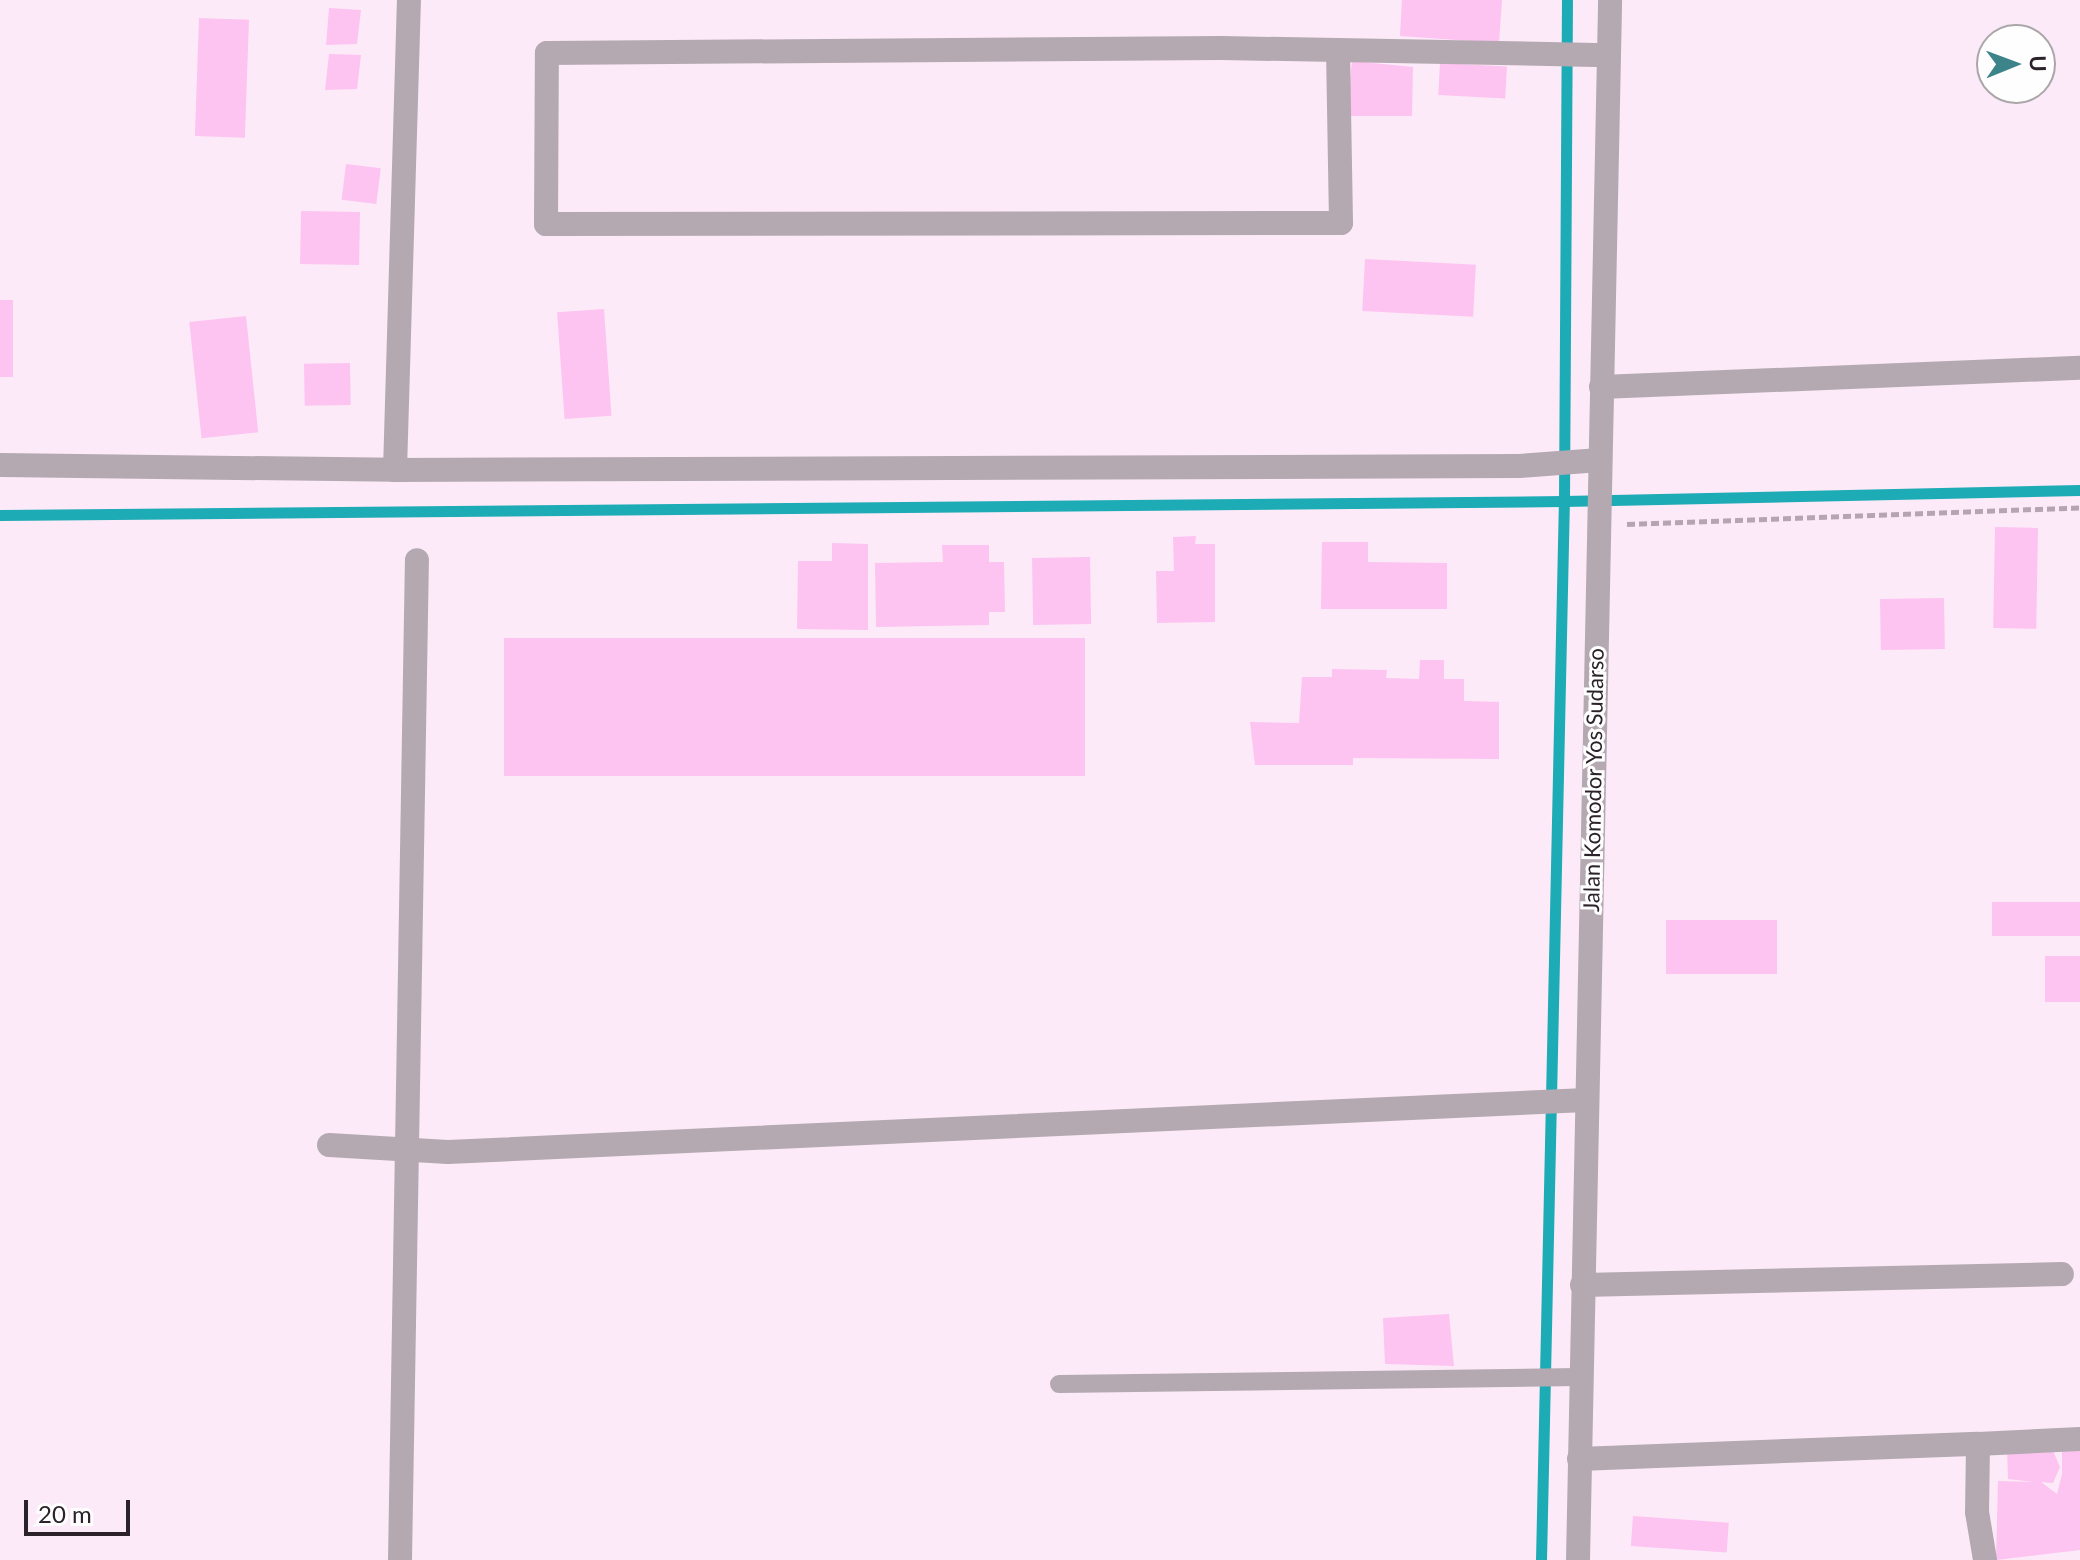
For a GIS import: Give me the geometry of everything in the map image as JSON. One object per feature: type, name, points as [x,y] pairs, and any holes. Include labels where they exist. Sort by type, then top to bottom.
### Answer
[{"type":"street","points":[[395,470],[409,0]]},
{"type":"street","name":"Jalan Komodor Yos Sudarso","points":[[1578,1560],[1581,1101],[1610,0]]},
{"type":"street","points":[[1338,50],[1341,223],[546,224],[547,53],[1338,50],[1608,55]]},
{"type":"street","points":[[1601,387],[2080,368]]},
{"type":"street","points":[[0,465],[395,470],[1519,466],[1600,463]]},
{"type":"street","points":[[400,1560],[417,560]]},
{"type":"street","points":[[329,1145],[448,1152],[1581,1101]]},
{"type":"street","points":[[1582,1285],[2062,1274]]},
{"type":"street","points":[[1579,1459],[2080,1439]]},
{"type":"street","points":[[1978,1444],[1977,1512],[1985,1560]]},
{"type":"lane","points":[[1059,1384],[1580,1377]]},
{"type":"path","points":[[1598,525],[2080,507]]},
{"type":"building","points":[[1402,0],[1502,0],[1499,43],[1400,36]]},
{"type":"building","points":[[329,8],[361,10],[357,44],[326,45]]},
{"type":"building","points":[[199,18],[249,20],[245,138],[195,136]]},
{"type":"building","points":[[329,54],[361,55],[357,89],[325,90]]},
{"type":"building","points":[[1352,61],[1413,67],[1412,116],[1346,116]]},
{"type":"building","points":[[1440,63],[1507,67],[1505,98],[1438,95]]},
{"type":"building","points":[[346,164],[381,168],[376,204],[342,200]]},
{"type":"building","points":[[301,211],[360,212],[359,265],[300,264]]},
{"type":"building","points":[[1365,259],[1476,265],[1473,317],[1362,311]]},
{"type":"building","points":[[0,300],[13,300],[13,377],[0,377]]},
{"type":"building","points":[[604,309],[611,416],[565,419],[557,312]]},
{"type":"building","points":[[246,316],[258,432],[202,438],[189,322]]},
{"type":"building","points":[[350,363],[351,405],[305,406],[304,364]]},
{"type":"building","points":[[1995,527],[2038,528],[2036,629],[1993,628]]},
{"type":"building","points":[[1196,536],[1195,544],[1215,544],[1215,622],[1157,623],[1156,571],[1174,571],[1173,537]]},
{"type":"building","points":[[1322,542],[1368,542],[1368,562],[1447,563],[1447,609],[1321,609]]},
{"type":"building","points":[[832,543],[868,544],[868,630],[797,629],[798,561],[832,561]]},
{"type":"building","points":[[942,545],[989,545],[989,562],[1004,562],[1005,612],[989,612],[989,625],[876,627],[875,563],[943,562]]},
{"type":"building","points":[[1090,557],[1091,624],[1033,625],[1032,558]]},
{"type":"building","points":[[1944,598],[1945,649],[1881,650],[1880,599]]},
{"type":"building","points":[[504,638],[1085,638],[1085,776],[504,776]]},
{"type":"building","points":[[1420,660],[1444,660],[1444,679],[1464,679],[1464,701],[1499,702],[1499,759],[1353,758],[1353,765],[1255,765],[1250,722],[1299,723],[1302,677],[1332,677],[1332,669],[1387,670],[1386,678],[1419,679]]},
{"type":"building","points":[[1992,902],[2080,902],[2080,936],[1992,936]]},
{"type":"building","points":[[1666,920],[1777,920],[1777,974],[1666,974]]},
{"type":"building","points":[[2045,956],[2080,956],[2080,1002],[2045,1002]]},
{"type":"building","points":[[1449,1314],[1454,1366],[1385,1364],[1383,1318]]},
{"type":"building","points":[[2080,1443],[2080,1550],[1996,1560],[1998,1481],[2034,1482],[2008,1479],[2007,1447],[2050,1444],[2060,1467],[2053,1483],[2041,1482],[2057,1494],[2062,1474],[2062,1444]]},
{"type":"building","points":[[1633,1516],[1729,1523],[1727,1553],[1631,1546]]},
{"type":"waterway","points":[[1541,1560],[1564,501],[1567,0]]},
{"type":"waterway","points":[[0,515],[1564,501],[2080,490]]}]
